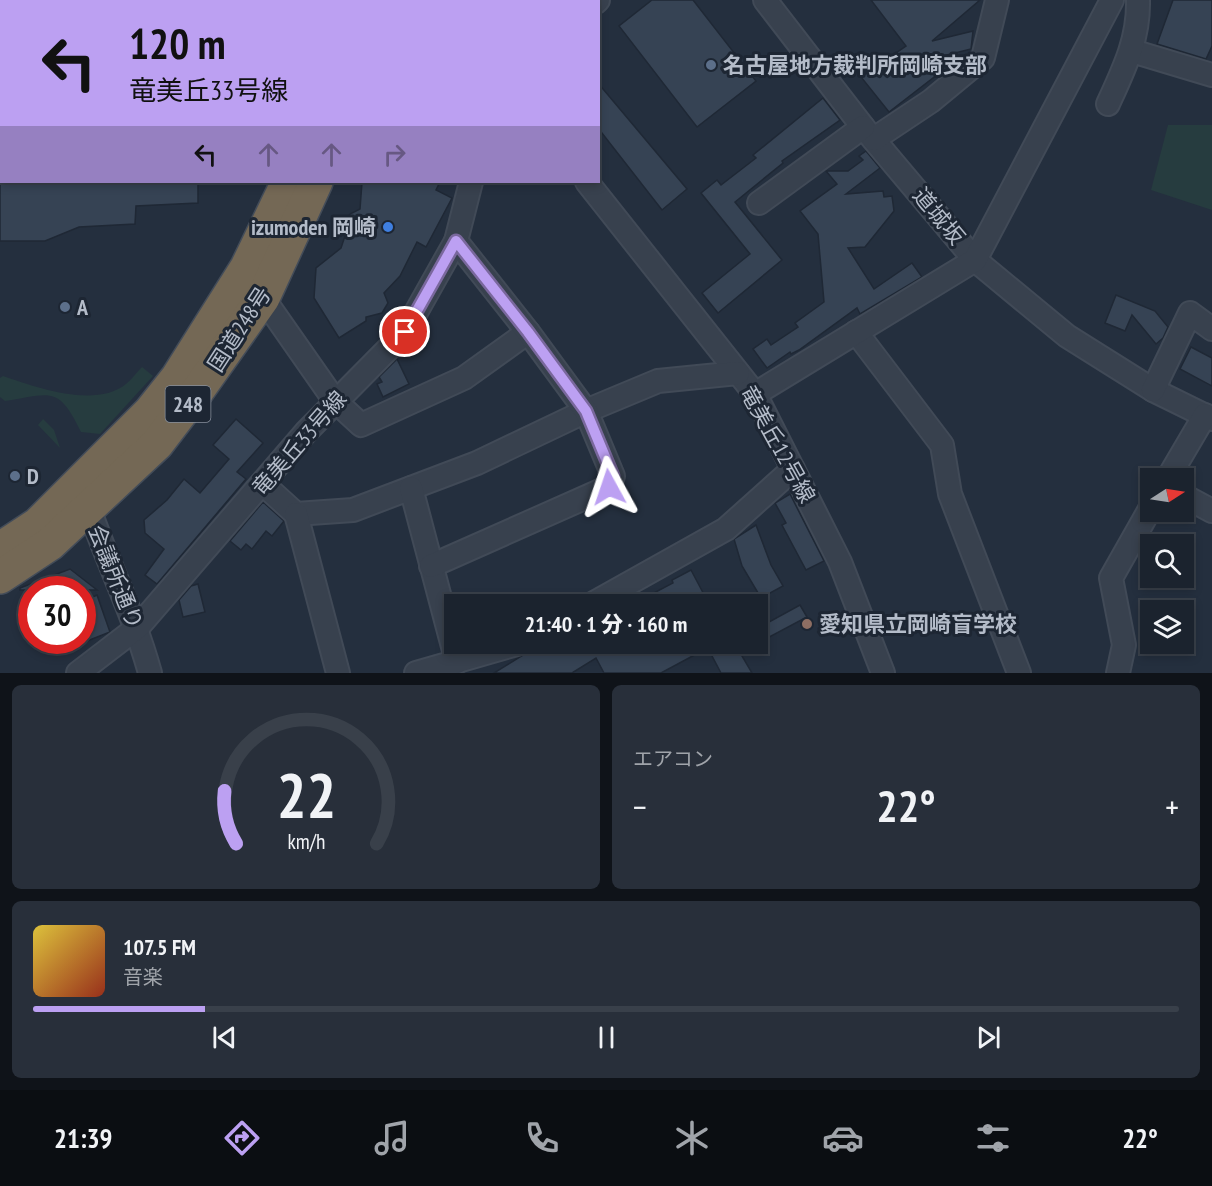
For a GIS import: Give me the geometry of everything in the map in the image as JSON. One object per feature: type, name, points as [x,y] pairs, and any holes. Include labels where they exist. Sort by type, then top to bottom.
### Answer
[{"type":"highway","name":"国道248号","points":[[0,577],[50,544],[177,378],[247,267],[288,183]]},
{"type":"highway","name":"国道248号","points":[[0,549],[85,496],[157,444],[264,297],[316,183]]},
{"type":"street","name":"道城坂","points":[[765,0],[869,133],[975,260],[1067,336],[1153,390],[1208,417]]},
{"type":"street","points":[[759,203],[869,133],[931,101],[983,58],[998,0]]},
{"type":"street","points":[[755,394],[975,260],[1112,0]]},
{"type":"street","points":[[1108,104],[1132,51],[1138,19],[1138,0]]},
{"type":"street","points":[[1132,51],[1212,75]]},
{"type":"street","name":"竜美丘33号線","points":[[78,673],[138,627],[334,400],[405,332],[456,241],[471,183]]},
{"type":"street","name":"竜美丘12号線","points":[[588,183],[755,394],[840,562],[883,673]]},
{"type":"street","points":[[431,566],[609,487],[613,476],[586,411],[528,332],[456,241]]},
{"type":"street","points":[[264,297],[334,400],[361,425],[464,378],[528,332]]},
{"type":"street","points":[[1153,390],[1190,314],[1212,329]]},
{"type":"street","points":[[856,332],[942,445],[950,494],[1019,673]]},
{"type":"street","points":[[296,514],[353,510],[477,463],[586,411],[658,381],[738,373]]},
{"type":"street","points":[[1175,468],[1208,417]]},
{"type":"street","points":[[610,594],[726,529],[794,469]]},
{"type":"street","points":[[263,484],[296,514],[338,673]]},
{"type":"street","points":[[411,488],[457,662]]},
{"type":"street","name":"会議所通り","points":[[85,496],[138,627],[150,673]]},
{"type":"street","points":[[1194,501],[1212,511]]},
{"type":"street","points":[[1118,673],[1124,645],[1111,578],[1143,522]]},
{"type":"street","points":[[416,673],[484,654]]},
{"type":"green space","points":[[1168,125],[1212,125],[1212,210],[1151,190]]},
{"type":"green space","points":[[142,367],[153,376],[100,434],[81,432],[66,406],[52,396],[33,396],[5,401],[0,397],[0,378],[3,376],[65,394],[98,395],[126,384]]},
{"type":"green space","points":[[43,419],[54,430],[60,448],[38,425]]},
{"type":"building","points":[[652,0],[693,0],[756,81],[697,127],[619,26]]},
{"type":"building","points":[[871,0],[980,0],[932,41],[973,31],[971,49],[927,60],[938,74],[889,112],[861,77],[906,46]]},
{"type":"building","points":[[1173,0],[1212,0],[1212,46],[1206,59],[1157,44]]},
{"type":"building","points":[[600,85],[687,189],[662,210],[600,131]]},
{"type":"building","points":[[823,98],[840,120],[782,161],[783,163],[735,202],[782,260],[718,313],[702,293],[750,254],[701,193],[717,180],[721,185],[756,158],[753,155]]},
{"type":"building","points":[[866,151],[880,168],[846,194],[883,191],[884,197],[892,196],[894,211],[865,247],[848,248],[874,289],[912,263],[922,277],[860,314],[857,308],[799,350],[791,354],[790,352],[767,368],[753,349],[767,339],[771,345],[798,327],[795,323],[824,302],[818,234],[800,211],[837,184],[826,171],[848,171],[863,160],[859,156]]},
{"type":"building","points":[[0,183],[198,183],[198,203],[136,206],[135,224],[79,227],[45,241],[0,241]]},
{"type":"building","points":[[362,183],[440,183],[436,190],[452,198],[426,247],[417,242],[400,276],[384,293],[388,303],[382,313],[366,317],[366,321],[339,338],[314,298],[316,268],[341,248],[346,233],[345,221],[350,214],[360,209]]},
{"type":"building","points":[[1116,295],[1155,311],[1168,327],[1163,338],[1156,344],[1132,315],[1125,331],[1105,323]]},
{"type":"building","points":[[1191,347],[1212,358],[1212,386],[1180,369]]},
{"type":"building","points":[[397,359],[409,384],[383,397],[377,384],[382,382],[379,377]]},
{"type":"building","points":[[236,419],[263,443],[237,472],[246,479],[157,584],[145,575],[164,549],[145,533],[144,520],[167,500],[184,479],[200,493],[229,459],[213,445]]},
{"type":"building","points":[[790,494],[824,561],[806,570],[782,525],[786,523],[775,503]]},
{"type":"building","points":[[263,502],[284,521],[272,536],[266,531],[252,549],[246,544],[241,550],[230,541]]},
{"type":"building","points":[[756,525],[771,565],[783,586],[768,594],[759,594],[742,566],[734,539]]},
{"type":"building","points":[[70,569],[79,576],[52,576]]},
{"type":"building","points":[[691,570],[704,594],[652,594],[673,583],[672,580]]},
{"type":"building","points":[[198,584],[205,612],[183,617],[179,600],[191,586]]},
{"type":"building","points":[[96,595],[110,632],[96,638]]},
{"type":"building","points":[[800,605],[807,617],[768,638],[768,623]]},
{"type":"building","points":[[525,654],[696,654],[661,673],[604,673],[596,658],[572,673],[494,673]]},
{"type":"building","points":[[711,654],[741,654],[752,673],[721,673]]},
{"type":"place","name":"名古屋地方裁判所岡崎支部","points":[[711,65]]},
{"type":"place","name":"izumoden 岡崎","points":[[388,227]]},
{"type":"place","name":"A","points":[[65,307]]},
{"type":"place","name":"D","points":[[15,476]]},
{"type":"place","name":"愛知県立岡崎盲学校","points":[[807,624]]},
{"type":"route","points":[[405,332],[456,241],[528,332],[586,411],[613,476],[609,487]]}]
